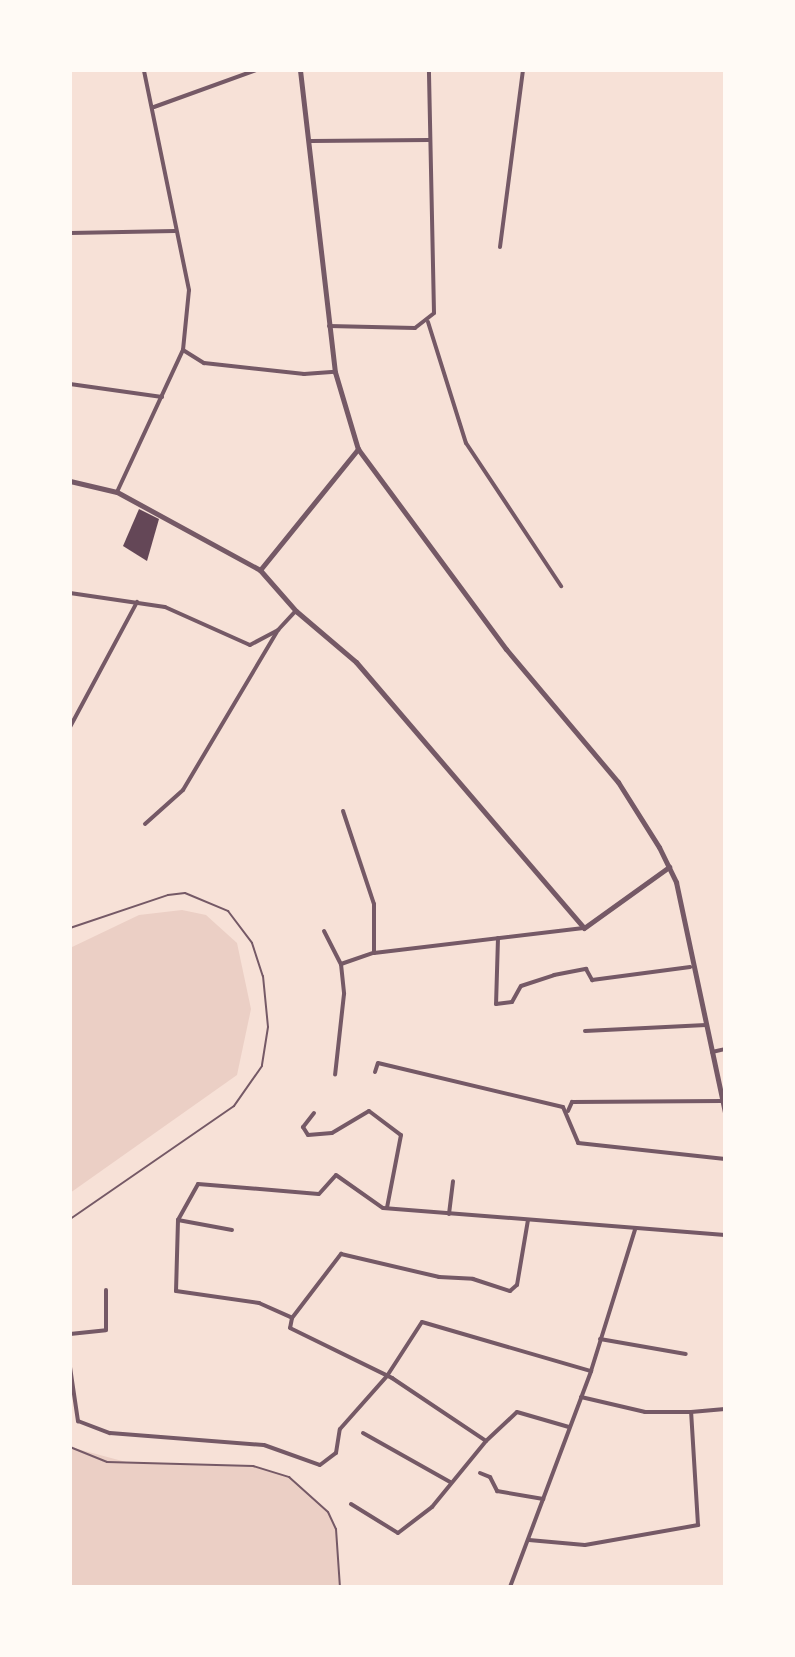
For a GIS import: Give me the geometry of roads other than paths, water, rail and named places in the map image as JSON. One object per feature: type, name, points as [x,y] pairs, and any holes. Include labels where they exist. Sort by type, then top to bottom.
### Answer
[{"type":"street","points":[[117,492],[183,350],[189,290],[144,70]]},
{"type":"street","points":[[154,107],[256,70]]},
{"type":"street","points":[[300,70],[311,141],[335,372],[358,449],[506,649],[618,782],[669,867],[725,1113]]},
{"type":"street","points":[[329,326],[415,328],[428,322],[434,313],[429,70]]},
{"type":"street","points":[[500,247],[523,70]]},
{"type":"street","points":[[311,141],[430,140]]},
{"type":"street","points":[[70,233],[175,231]]},
{"type":"street","points":[[428,322],[466,443],[561,586]]},
{"type":"street","points":[[183,350],[204,363],[304,374],[335,372]]},
{"type":"street","points":[[70,384],[162,397]]},
{"type":"street","points":[[260,570],[358,449]]},
{"type":"street","points":[[70,481],[117,492],[260,570],[296,611],[356,662],[584,928]]},
{"type":"street","points":[[70,593],[165,607],[250,645],[278,630]]},
{"type":"street","points":[[70,727],[137,602]]},
{"type":"street","points":[[145,824],[183,790],[278,630],[296,611]]},
{"type":"street","points":[[343,811],[374,904],[374,953]]},
{"type":"street","points":[[341,964],[374,953],[584,928],[669,867]]},
{"type":"street","points":[[324,931],[341,964],[342,1041],[335,1075]]},
{"type":"street","points":[[498,938],[496,1004],[512,1002],[521,986],[554,975],[586,969],[592,980],[690,967]]},
{"type":"street","points":[[585,1031],[706,1025]]},
{"type":"street","points":[[712,1052],[725,1049]]},
{"type":"street","points":[[375,1072],[378,1063],[568,1111]]},
{"type":"street","points":[[722,1101],[572,1102],[568,1111],[578,1143],[725,1159]]},
{"type":"street","points":[[314,1113],[303,1127],[308,1135],[332,1133],[369,1111],[401,1135],[387,1208]]},
{"type":"street","points":[[292,1318],[259,1303],[176,1291],[178,1220],[198,1184],[319,1194],[336,1175],[387,1208],[725,1235]]},
{"type":"street","points":[[449,1214],[453,1181]]},
{"type":"street","points":[[178,1220],[232,1230]]},
{"type":"street","points":[[486,1441],[387,1376],[290,1328],[292,1318],[341,1254],[439,1277],[473,1279],[510,1291],[517,1285],[528,1220]]},
{"type":"street","points":[[510,1587],[591,1371],[635,1230]]},
{"type":"street","points":[[70,1334],[106,1330],[106,1290]]},
{"type":"street","points":[[70,1367],[78,1421],[110,1433],[264,1445],[320,1465],[336,1453],[340,1429],[387,1376],[422,1322],[591,1371]]},
{"type":"street","points":[[600,1339],[686,1354]]},
{"type":"street","points":[[581,1397],[645,1412],[725,1409]]},
{"type":"street","points":[[351,1504],[398,1533],[432,1507],[486,1441],[517,1412],[569,1427]]},
{"type":"street","points":[[529,1540],[585,1545],[698,1525],[691,1412]]},
{"type":"street","points":[[363,1433],[450,1482]]},
{"type":"street","points":[[480,1473],[490,1477],[497,1491],[543,1499]]},
{"type":"lane","points":[[70,928],[168,895],[185,893],[228,911],[252,943],[263,976],[268,1027],[262,1066],[234,1106],[70,1219]]},
{"type":"lane","points":[[70,1447],[107,1462],[253,1466],[289,1477],[328,1512],[336,1529],[340,1587]]}]
